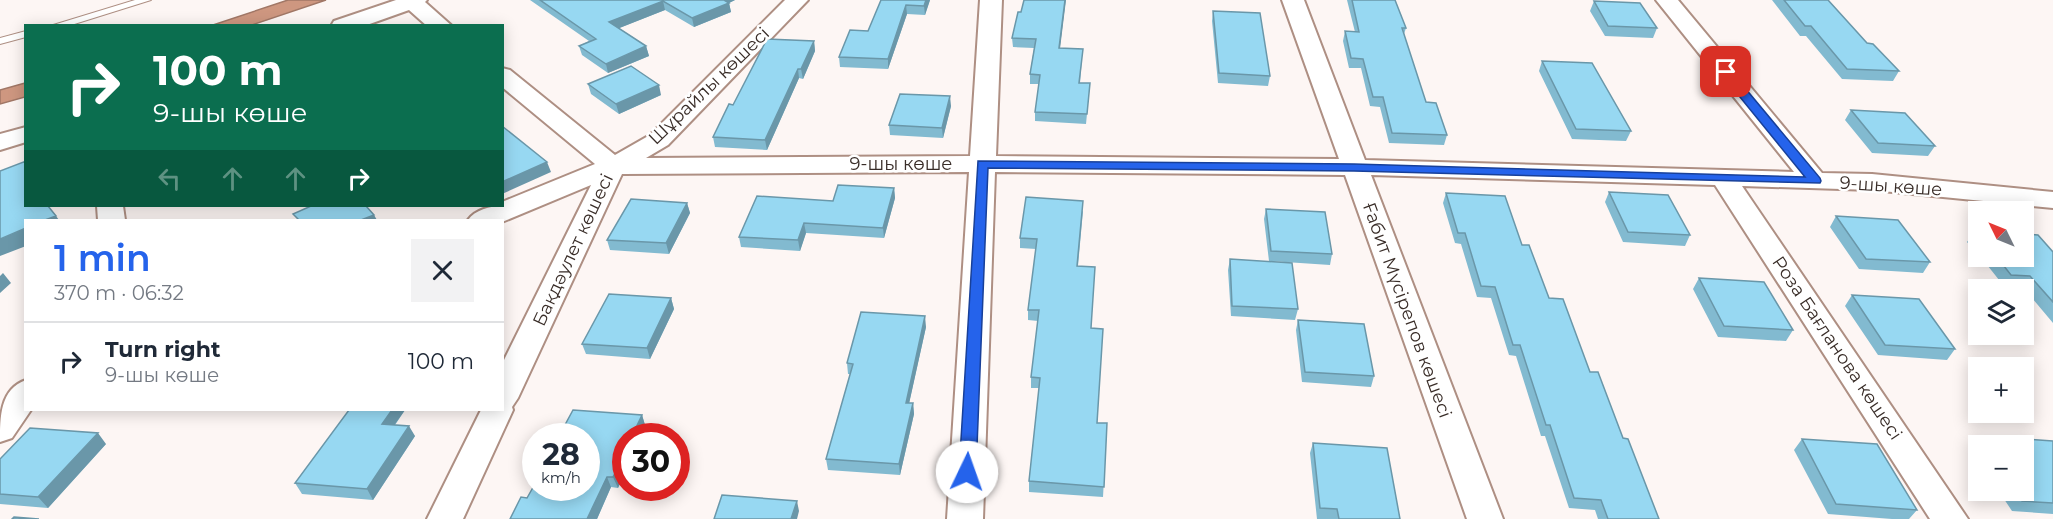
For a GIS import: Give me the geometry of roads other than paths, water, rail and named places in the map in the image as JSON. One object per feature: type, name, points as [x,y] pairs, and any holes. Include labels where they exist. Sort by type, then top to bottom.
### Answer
[{"type":"street","name":"Шұрайлы көшесі","points":[[485,219],[612,166],[658,140],[797,0]]},
{"type":"street","points":[[965,519],[991,0]]},
{"type":"street","name":"Ғабит Мүсірепов көшесi","points":[[1293,0],[1485,519]]},
{"type":"street","points":[[1667,0],[1815,181]]},
{"type":"street","points":[[348,24],[414,1],[439,24]]},
{"type":"street","name":"Бақдәулет көшесi","points":[[504,77],[612,166],[504,394]]},
{"type":"street","points":[[0,142],[24,135]]},
{"type":"street","name":"9-шы көше","points":[[612,166],[982,164],[1354,167],[1872,182],[2053,200]]},
{"type":"street","name":"Роза Бағланова көшесi","points":[[1723,178],[1950,519]]},
{"type":"street","points":[[10,421],[24,396]]},
{"type":"street","points":[[446,519],[497,411]]},
{"type":"lane","points":[[94,0],[94,15]]},
{"type":"lane","points":[[62,24],[146,0]]},
{"type":"lane","points":[[0,41],[24,35]]}]
